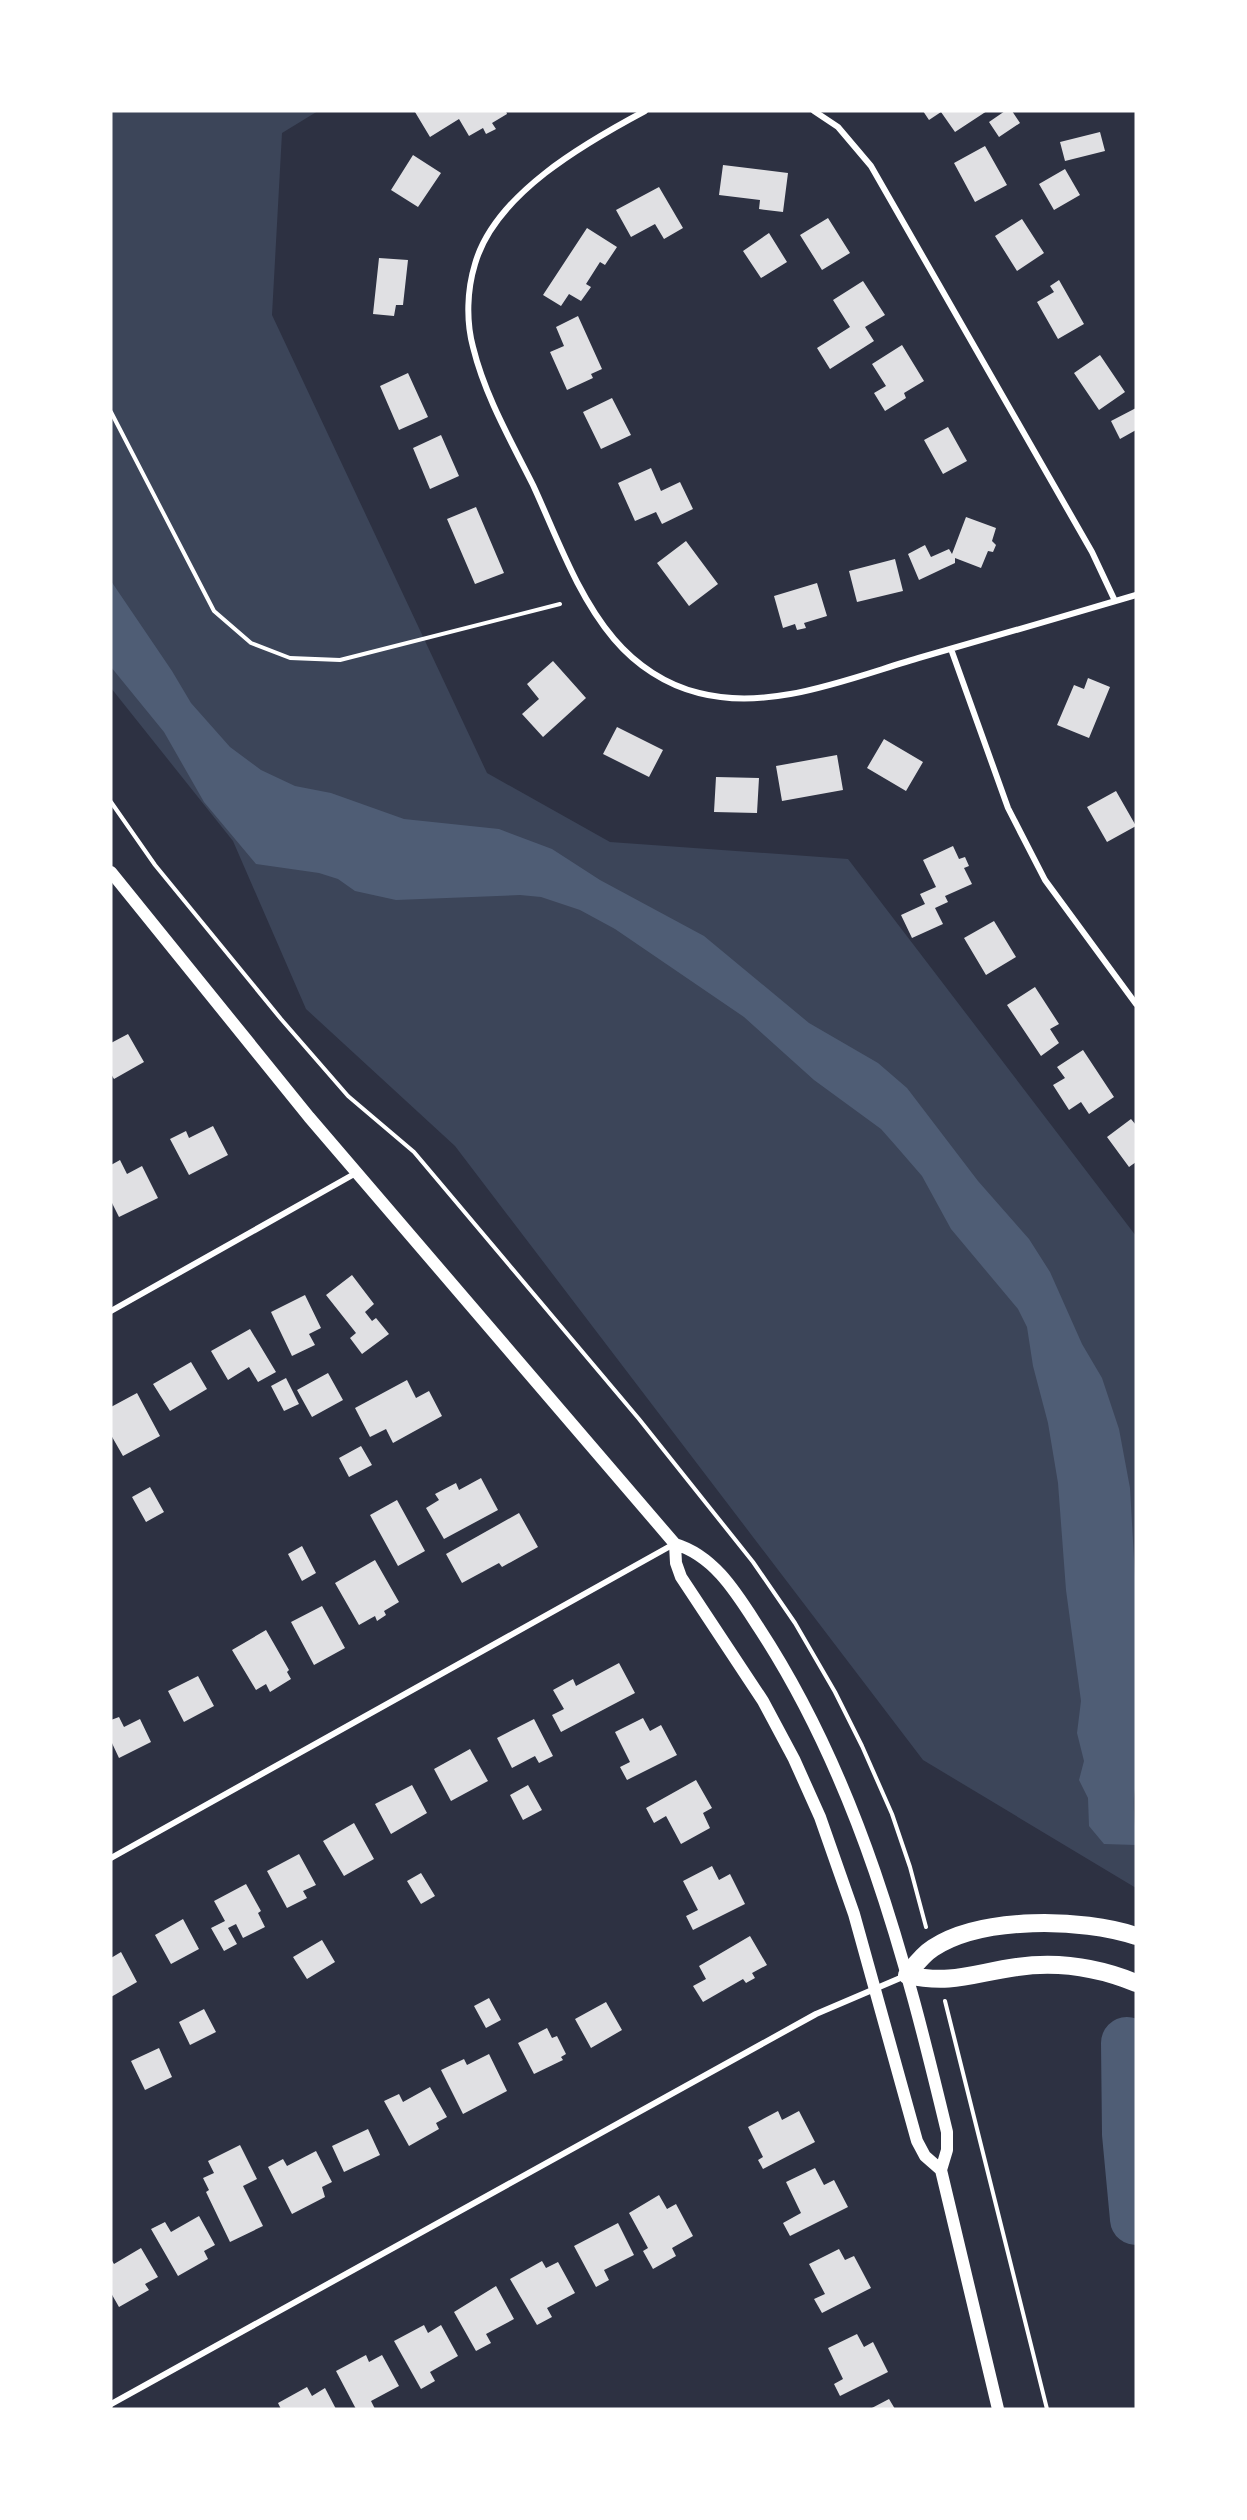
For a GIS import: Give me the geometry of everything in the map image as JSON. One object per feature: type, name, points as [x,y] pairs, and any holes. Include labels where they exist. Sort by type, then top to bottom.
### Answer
[{"type":"highway","points":[[907,1975],[924,1955],[940,1944],[1006,1926],[1060,1923],[1112,1929],[1136,1936]]},
{"type":"highway","points":[[907,1975],[945,1981],[1016,1967],[1069,1965],[1103,1970],[1136,1983]]},
{"type":"main road","points":[[111,872],[356,1173],[675,1544],[698,1552],[715,1567],[749,1612],[793,1684],[820,1735],[861,1828],[907,1975],[947,2132],[947,2150],[941,2170],[998,2409]]},
{"type":"main road","points":[[675,1544],[676,1563],[681,1577],[758,1692],[808,1789],[838,1866],[875,1987],[917,2141],[925,2156],[941,2170]]},
{"type":"street","points":[[645,111],[578,150],[534,181],[516,199],[484,242],[475,261],[470,283],[469,326],[479,367],[586,597],[613,638],[635,660],[665,681],[697,693],[724,698],[756,699],[785,695],[1136,595]]},
{"type":"street","points":[[814,111],[838,127],[871,166],[1092,552],[1115,601]]},
{"type":"street","points":[[951,649],[1008,808],[1045,880],[1136,1004]]},
{"type":"street","points":[[111,1311],[356,1173]]},
{"type":"street","points":[[111,1858],[675,1544]]},
{"type":"street","points":[[111,2404],[816,2014],[907,1975]]},
{"type":"path","points":[[111,412],[214,610],[251,643],[290,658],[339,660],[560,604]]},
{"type":"path","points":[[111,802],[155,865],[281,1019],[348,1096],[414,1152],[639,1419],[753,1562],[795,1623],[835,1692],[892,1814],[917,1891]]},
{"type":"path","points":[[956,2041],[1047,2409]]},
{"type":"shaded area","points":[[111,111],[318,111],[282,133],[272,315],[487,773],[610,842],[848,859],[1136,1236],[1136,1888],[923,1760],[455,1146],[306,1009],[233,841],[111,688]]},
{"type":"shaded area","points":[[111,581],[191,703],[230,747],[261,770],[295,786],[331,793],[404,819],[499,829],[552,849],[600,880],[704,936],[809,1023],[878,1063],[907,1088],[978,1181],[1029,1239],[1050,1272],[1082,1344],[1102,1378],[1119,1429],[1130,1488],[1136,1594],[1136,1786],[1134,1806],[1136,1845],[1104,1844],[1089,1826],[1088,1798],[1079,1780],[1084,1761],[1077,1733],[1081,1701],[1066,1590],[1058,1483],[1048,1423],[1033,1366],[1027,1327],[1018,1309],[951,1229],[922,1176],[881,1129],[814,1080],[744,1017],[615,929],[580,910],[541,897],[520,895],[396,900],[355,891],[338,879],[319,873],[256,864],[204,802],[164,732],[111,667]]},
{"type":"building","points":[[506,111],[507,114],[492,123],[496,129],[486,134],[483,128],[469,136],[459,119],[430,137],[415,112]]},
{"type":"building","points":[[923,111],[987,111],[955,132],[941,112],[929,120]]},
{"type":"building","points":[[1005,111],[1012,111],[1020,123],[999,137],[989,122]]},
{"type":"building","points":[[1100,132],[1105,151],[1065,161],[1060,142]]},
{"type":"building","points":[[985,146],[1007,185],[975,202],[954,163]]},
{"type":"building","points":[[413,155],[441,173],[418,207],[391,190]]},
{"type":"building","points":[[723,165],[788,173],[783,212],[759,209],[760,200],[719,195]]},
{"type":"building","points":[[1065,169],[1080,195],[1054,210],[1039,184]]},
{"type":"building","points":[[659,187],[683,228],[664,239],[655,224],[631,237],[616,210]]},
{"type":"building","points":[[828,218],[850,253],[822,270],[800,235]]},
{"type":"building","points":[[1022,219],[1044,253],[1017,271],[995,236]]},
{"type":"building","points":[[587,228],[617,247],[605,265],[600,262],[586,284],[591,287],[581,301],[569,294],[561,306],[543,295]]},
{"type":"building","points":[[769,233],[787,262],[761,278],[743,251]]},
{"type":"building","points":[[379,258],[408,260],[403,305],[396,305],[394,316],[373,314]]},
{"type":"building","points":[[1059,280],[1084,324],[1058,339],[1037,302],[1054,292],[1050,286]]},
{"type":"building","points":[[863,281],[885,315],[865,327],[874,341],[830,369],[817,348],[850,327],[833,300]]},
{"type":"building","points":[[578,316],[602,369],[591,374],[593,378],[567,390],[550,352],[564,346],[556,327]]},
{"type":"building","points":[[902,345],[924,381],[904,393],[906,398],[885,411],[874,393],[886,386],[872,364]]},
{"type":"building","points":[[1100,355],[1125,392],[1099,410],[1074,373]]},
{"type":"building","points":[[408,373],[428,417],[399,430],[380,386]]},
{"type":"building","points":[[612,398],[631,435],[601,449],[583,412]]},
{"type":"building","points":[[1136,408],[1136,430],[1120,439],[1111,421]]},
{"type":"building","points":[[948,427],[967,461],[943,474],[924,440]]},
{"type":"building","points":[[441,435],[459,476],[430,489],[413,448]]},
{"type":"building","points":[[651,468],[661,491],[680,482],[693,509],[662,524],[656,512],[635,521],[618,483]]},
{"type":"building","points":[[476,507],[504,573],[475,584],[447,519]]},
{"type":"building","points":[[966,517],[996,528],[992,541],[996,545],[993,552],[988,551],[981,568],[955,558],[955,563],[919,580],[908,554],[925,545],[931,557],[949,549],[952,554]]},
{"type":"building","points":[[686,541],[718,584],[689,606],[657,563]]},
{"type":"building","points":[[895,559],[903,591],[857,602],[849,571]]},
{"type":"building","points":[[817,583],[827,616],[804,623],[806,628],[797,630],[795,624],[783,628],[774,596]]},
{"type":"building","points":[[553,661],[586,698],[543,737],[522,714],[539,699],[527,684]]},
{"type":"building","points":[[1088,678],[1110,687],[1089,738],[1057,725],[1074,685],[1084,689]]},
{"type":"building","points":[[617,727],[663,750],[649,777],[603,754]]},
{"type":"building","points":[[884,739],[923,762],[906,791],[867,768]]},
{"type":"building","points":[[837,755],[843,790],[782,801],[776,766]]},
{"type":"building","points":[[716,777],[759,778],[757,813],[714,812]]},
{"type":"building","points":[[1116,791],[1136,826],[1107,842],[1087,807]]},
{"type":"building","points":[[953,846],[959,859],[965,857],[969,866],[964,868],[972,884],[945,896],[948,902],[935,908],[943,924],[912,938],[901,915],[925,904],[920,894],[936,887],[923,860]]},
{"type":"building","points":[[994,921],[1016,957],[986,975],[964,938]]},
{"type":"building","points":[[1035,987],[1059,1024],[1050,1029],[1059,1043],[1041,1056],[1007,1005]]},
{"type":"building","points":[[128,1034],[144,1062],[114,1079],[111,1074],[111,1043]]},
{"type":"building","points":[[1083,1050],[1114,1097],[1089,1114],[1081,1102],[1069,1110],[1053,1085],[1065,1078],[1057,1067]]},
{"type":"building","points":[[1131,1119],[1136,1125],[1136,1162],[1129,1167],[1107,1137]]},
{"type":"building","points":[[213,1126],[228,1155],[189,1175],[170,1139],[186,1131],[189,1138]]},
{"type":"building","points":[[120,1160],[127,1174],[142,1166],[158,1198],[119,1217],[111,1201],[111,1165]]},
{"type":"building","points":[[352,1275],[374,1304],[365,1312],[372,1321],[376,1318],[389,1334],[362,1354],[350,1338],[356,1333],[326,1295]]},
{"type":"building","points":[[305,1295],[321,1328],[309,1334],[315,1345],[292,1356],[271,1312]]},
{"type":"building","points":[[250,1329],[276,1372],[258,1382],[249,1367],[228,1380],[211,1351]]},
{"type":"building","points":[[191,1362],[207,1389],[170,1411],[153,1384]]},
{"type":"building","points":[[328,1373],[343,1400],[312,1417],[297,1390]]},
{"type":"building","points":[[286,1378],[299,1404],[284,1411],[271,1386]]},
{"type":"building","points":[[407,1380],[416,1398],[429,1391],[442,1416],[393,1443],[386,1429],[370,1437],[355,1408]]},
{"type":"building","points":[[137,1393],[160,1436],[123,1456],[111,1435],[111,1407]]},
{"type":"building","points":[[361,1446],[372,1465],[349,1477],[339,1458]]},
{"type":"building","points":[[481,1478],[498,1510],[444,1539],[426,1508],[439,1500],[435,1494],[456,1483],[459,1490]]},
{"type":"building","points":[[150,1487],[164,1512],[146,1522],[132,1497]]},
{"type":"building","points":[[397,1500],[425,1551],[398,1566],[370,1515]]},
{"type":"building","points":[[519,1513],[538,1547],[502,1567],[499,1563],[462,1583],[446,1554]]},
{"type":"building","points":[[302,1546],[316,1573],[302,1581],[288,1554]]},
{"type":"building","points":[[375,1560],[399,1602],[384,1611],[386,1615],[377,1621],[375,1616],[359,1625],[335,1583]]},
{"type":"building","points":[[322,1606],[345,1648],[314,1665],[291,1622]]},
{"type":"building","points":[[266,1630],[289,1670],[287,1672],[291,1679],[270,1692],[266,1684],[256,1690],[232,1650]]},
{"type":"building","points":[[619,1663],[635,1693],[561,1732],[552,1715],[564,1709],[553,1690],[573,1679],[576,1686]]},
{"type":"building","points":[[198,1676],[214,1706],[184,1722],[168,1691]]},
{"type":"building","points":[[119,1717],[124,1727],[140,1719],[151,1742],[119,1758],[111,1741],[111,1720]]},
{"type":"building","points":[[643,1718],[650,1731],[661,1725],[677,1755],[627,1780],[620,1767],[630,1762],[615,1732]]},
{"type":"building","points":[[534,1719],[553,1756],[539,1763],[535,1756],[512,1768],[497,1738]]},
{"type":"building","points":[[470,1749],[488,1781],[451,1801],[434,1769]]},
{"type":"building","points":[[696,1780],[712,1808],[703,1813],[710,1828],[681,1844],[666,1816],[654,1823],[646,1808]]},
{"type":"building","points":[[412,1785],[427,1813],[391,1834],[375,1804]]},
{"type":"building","points":[[528,1785],[542,1810],[523,1820],[510,1795]]},
{"type":"building","points":[[354,1823],[374,1859],[344,1876],[323,1841]]},
{"type":"building","points":[[299,1854],[316,1885],[303,1891],[307,1898],[287,1908],[267,1871]]},
{"type":"building","points":[[712,1866],[719,1880],[730,1874],[745,1904],[693,1930],[686,1916],[698,1910],[683,1881]]},
{"type":"building","points":[[421,1873],[435,1896],[421,1904],[407,1881]]},
{"type":"building","points":[[246,1884],[261,1911],[258,1913],[265,1927],[243,1938],[236,1924],[228,1928],[237,1944],[224,1951],[211,1928],[225,1921],[214,1901]]},
{"type":"building","points":[[183,1919],[199,1949],[171,1964],[155,1935]]},
{"type":"building","points":[[750,1936],[767,1965],[752,1973],[755,1978],[746,1983],[743,1979],[703,2002],[693,1986],[706,1979],[699,1966]]},
{"type":"building","points":[[322,1940],[335,1962],[307,1979],[293,1957]]},
{"type":"building","points":[[121,1952],[137,1982],[111,1997],[111,1958]]},
{"type":"building","points":[[489,1998],[501,2020],[486,2028],[474,2006]]},
{"type":"building","points":[[606,2002],[622,2030],[591,2048],[575,2019]]},
{"type":"building","points":[[204,2009],[216,2032],[190,2045],[179,2022]]},
{"type":"building","points":[[547,2028],[552,2038],[557,2036],[566,2054],[561,2057],[563,2060],[534,2074],[518,2043]]},
{"type":"building","points":[[159,2048],[172,2077],[145,2090],[131,2061]]},
{"type":"building","points":[[489,2054],[507,2091],[463,2114],[441,2070],[464,2059],[467,2065]]},
{"type":"building","points":[[430,2087],[447,2117],[436,2123],[439,2129],[409,2146],[384,2101],[399,2094],[403,2102]]},
{"type":"building","points":[[778,2111],[782,2120],[799,2111],[815,2142],[763,2169],[758,2160],[763,2157],[748,2127]]},
{"type":"building","points":[[368,2129],[380,2155],[344,2172],[332,2146]]},
{"type":"building","points":[[240,2145],[257,2179],[243,2186],[263,2226],[230,2242],[206,2192],[209,2190],[203,2178],[214,2173],[208,2161]]},
{"type":"building","points":[[316,2151],[332,2182],[322,2187],[325,2197],[292,2214],[268,2167],[283,2159],[287,2166]]},
{"type":"building","points":[[815,2168],[824,2185],[834,2180],[848,2207],[790,2236],[783,2223],[801,2213],[786,2182]]},
{"type":"building","points":[[659,2195],[667,2209],[676,2204],[693,2236],[672,2248],[676,2256],[653,2269],[643,2251],[648,2248],[629,2213]]},
{"type":"building","points":[[199,2216],[215,2245],[204,2251],[208,2259],[178,2276],[151,2229],[165,2222],[171,2232]]},
{"type":"building","points":[[618,2223],[634,2255],[604,2270],[609,2280],[596,2287],[574,2246]]},
{"type":"building","points":[[141,2248],[158,2277],[145,2284],[149,2290],[119,2307],[111,2293],[111,2259],[114,2264]]},
{"type":"building","points":[[839,2249],[845,2260],[854,2256],[871,2288],[822,2313],[814,2299],[825,2294],[809,2264]]},
{"type":"building","points":[[542,2261],[546,2268],[558,2262],[575,2293],[547,2308],[552,2317],[537,2325],[510,2279]]},
{"type":"building","points":[[496,2286],[514,2319],[486,2334],[491,2343],[476,2351],[454,2312]]},
{"type":"building","points":[[424,2325],[428,2333],[441,2325],[458,2356],[430,2372],[435,2381],[421,2389],[394,2341]]},
{"type":"building","points":[[857,2334],[864,2347],[873,2342],[888,2372],[840,2396],[834,2384],[843,2379],[828,2348]]},
{"type":"building","points":[[366,2355],[369,2362],[382,2355],[399,2386],[371,2401],[375,2409],[356,2409],[336,2371]]},
{"type":"building","points":[[307,2387],[312,2396],[325,2388],[336,2409],[281,2409],[278,2403]]},
{"type":"building","points":[[889,2399],[895,2409],[870,2409]]},
{"type":"waterway","points":[[1127,2043],[1128,2134],[1136,2219]]}]
